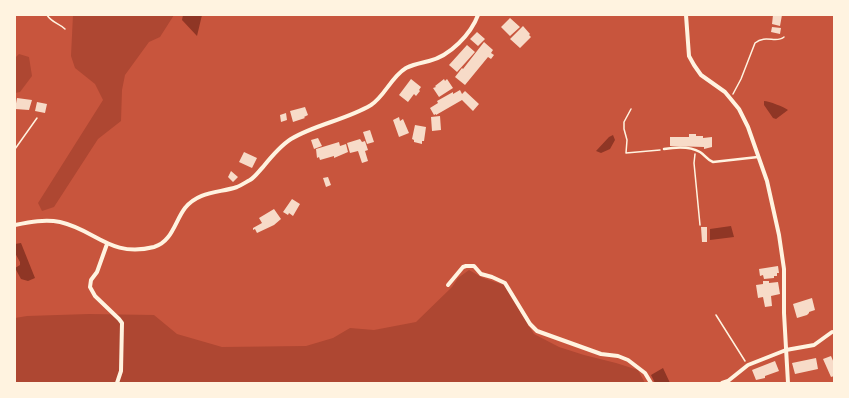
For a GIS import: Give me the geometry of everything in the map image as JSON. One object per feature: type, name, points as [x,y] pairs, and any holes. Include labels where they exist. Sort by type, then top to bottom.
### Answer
[{"type":"street","points":[[15,225],[43,220],[61,222],[75,227],[107,244],[129,249],[144,248],[160,244],[169,238],[179,218],[190,203],[209,193],[238,187],[253,178],[289,140],[373,104],[397,75],[405,69],[436,59],[460,43],[477,20],[478,15]]},
{"type":"street","points":[[686,15],[689,56],[701,74],[725,92],[739,109],[748,127],[767,182],[779,235],[784,269],[788,383]]},
{"type":"street","points":[[107,244],[97,272],[91,280],[90,287],[95,296],[122,323],[121,371],[117,383]]},
{"type":"street","points":[[448,286],[462,267],[474,266],[481,274],[505,283],[530,324],[537,331],[601,354],[618,356],[628,360],[645,373],[651,383]]},
{"type":"street","points":[[722,383],[730,380],[748,365],[786,350],[814,345],[832,332]]},
{"type":"lane","points":[[664,149],[674,147],[696,151],[702,153],[713,162],[758,157]]},
{"type":"path","points":[[47,15],[52,21],[66,29]]},
{"type":"path","points":[[730,99],[737,87],[755,43],[766,38],[779,40],[784,37]]},
{"type":"path","points":[[631,109],[624,122],[627,140],[626,153],[664,149]]},
{"type":"path","points":[[15,149],[37,118]]},
{"type":"path","points":[[696,151],[694,163],[700,225]]},
{"type":"path","points":[[716,315],[748,365]]},
{"type":"shaded area","points":[[73,15],[174,15],[160,37],[149,42],[125,75],[122,90],[121,121],[98,139],[54,207],[42,211],[38,203],[103,100],[95,84],[75,68],[71,56]]},
{"type":"shaded area","points":[[183,15],[202,15],[197,36],[182,20]]},
{"type":"shaded area","points":[[19,54],[29,57],[32,76],[20,92],[15,93],[15,58]]},
{"type":"shaded area","points":[[764,101],[776,104],[788,110],[776,119],[773,118],[764,105]]},
{"type":"shaded area","points":[[613,135],[615,140],[610,149],[601,153],[596,151],[609,137]]},
{"type":"shaded area","points":[[731,226],[734,237],[710,240],[710,229]]},
{"type":"shaded area","points":[[21,243],[35,278],[28,281],[21,279],[15,268],[20,265],[20,262],[15,253],[15,244]]},
{"type":"shaded area","points":[[469,270],[483,278],[504,285],[534,334],[559,347],[638,370],[645,383],[15,383],[15,318],[27,316],[89,314],[154,315],[177,334],[222,347],[306,346],[333,338],[350,328],[374,330],[416,322],[452,287],[458,278]]},
{"type":"shaded area","points":[[663,368],[670,383],[655,383],[651,375]]},
{"type":"building","points":[[773,15],[782,15],[780,26],[772,24]]},
{"type":"building","points":[[510,18],[520,27],[510,36],[501,27]]},
{"type":"building","points":[[523,26],[531,37],[520,48],[510,39]]},
{"type":"building","points":[[772,27],[781,28],[780,34],[771,32]]},
{"type":"building","points":[[477,32],[485,39],[478,46],[470,39]]},
{"type":"building","points":[[484,42],[493,50],[491,53],[494,55],[491,59],[488,57],[465,85],[455,77]]},
{"type":"building","points":[[467,45],[475,52],[457,72],[449,65]]},
{"type":"building","points":[[411,79],[421,87],[416,96],[414,94],[408,102],[399,95]]},
{"type":"building","points":[[444,79],[445,81],[447,79],[453,88],[439,97],[433,88]]},
{"type":"building","points":[[460,90],[462,94],[465,91],[479,104],[473,111],[462,100],[434,115],[430,108],[438,103],[437,101],[453,92],[453,94]]},
{"type":"building","points":[[17,98],[32,100],[29,110],[15,109]]},
{"type":"building","points":[[37,102],[47,104],[45,113],[35,111]]},
{"type":"building","points":[[305,107],[308,115],[304,117],[305,118],[293,122],[290,111]]},
{"type":"building","points":[[286,113],[287,120],[281,122],[280,115]]},
{"type":"building","points":[[440,116],[441,130],[432,131],[431,117]]},
{"type":"building","points":[[399,117],[400,121],[403,119],[409,133],[399,137],[393,120]]},
{"type":"building","points":[[415,125],[426,127],[424,141],[422,141],[422,144],[414,142],[412,139]]},
{"type":"building","points":[[370,130],[374,142],[367,144],[363,132]]},
{"type":"building","points":[[689,134],[703,136],[703,138],[712,137],[712,147],[704,149],[704,147],[670,146],[670,137],[689,137]]},
{"type":"building","points":[[318,138],[322,146],[314,149],[311,140]]},
{"type":"building","points":[[360,139],[362,142],[365,141],[368,150],[365,151],[368,161],[362,163],[358,151],[350,153],[347,143]]},
{"type":"building","points":[[339,142],[340,146],[346,144],[348,152],[334,158],[334,156],[320,160],[319,157],[317,158],[316,149]]},
{"type":"building","points":[[244,152],[257,158],[252,168],[239,162]]},
{"type":"building","points":[[231,171],[238,177],[233,182],[228,177]]},
{"type":"building","points":[[328,177],[331,185],[326,187],[323,178]]},
{"type":"building","points":[[292,199],[300,204],[293,216],[289,213],[288,215],[283,212]]},
{"type":"building","points":[[274,209],[281,219],[274,225],[257,233],[255,229],[253,230],[253,228],[262,223],[259,218]]},
{"type":"building","points":[[701,227],[707,227],[707,242],[702,242]]},
{"type":"building","points":[[778,266],[779,273],[777,273],[777,276],[774,276],[774,278],[764,279],[763,275],[760,276],[759,269]]},
{"type":"building","points":[[763,281],[769,281],[769,283],[778,282],[780,294],[771,296],[772,306],[765,307],[763,297],[758,298],[756,285],[763,284]]},
{"type":"building","points":[[812,298],[815,310],[809,312],[807,315],[797,318],[793,304]]},
{"type":"building","points":[[831,356],[834,363],[834,376],[831,377],[823,359]]},
{"type":"building","points":[[816,358],[818,369],[795,374],[792,363]]},
{"type":"building","points":[[775,361],[779,371],[765,376],[765,378],[756,380],[752,370]]}]
